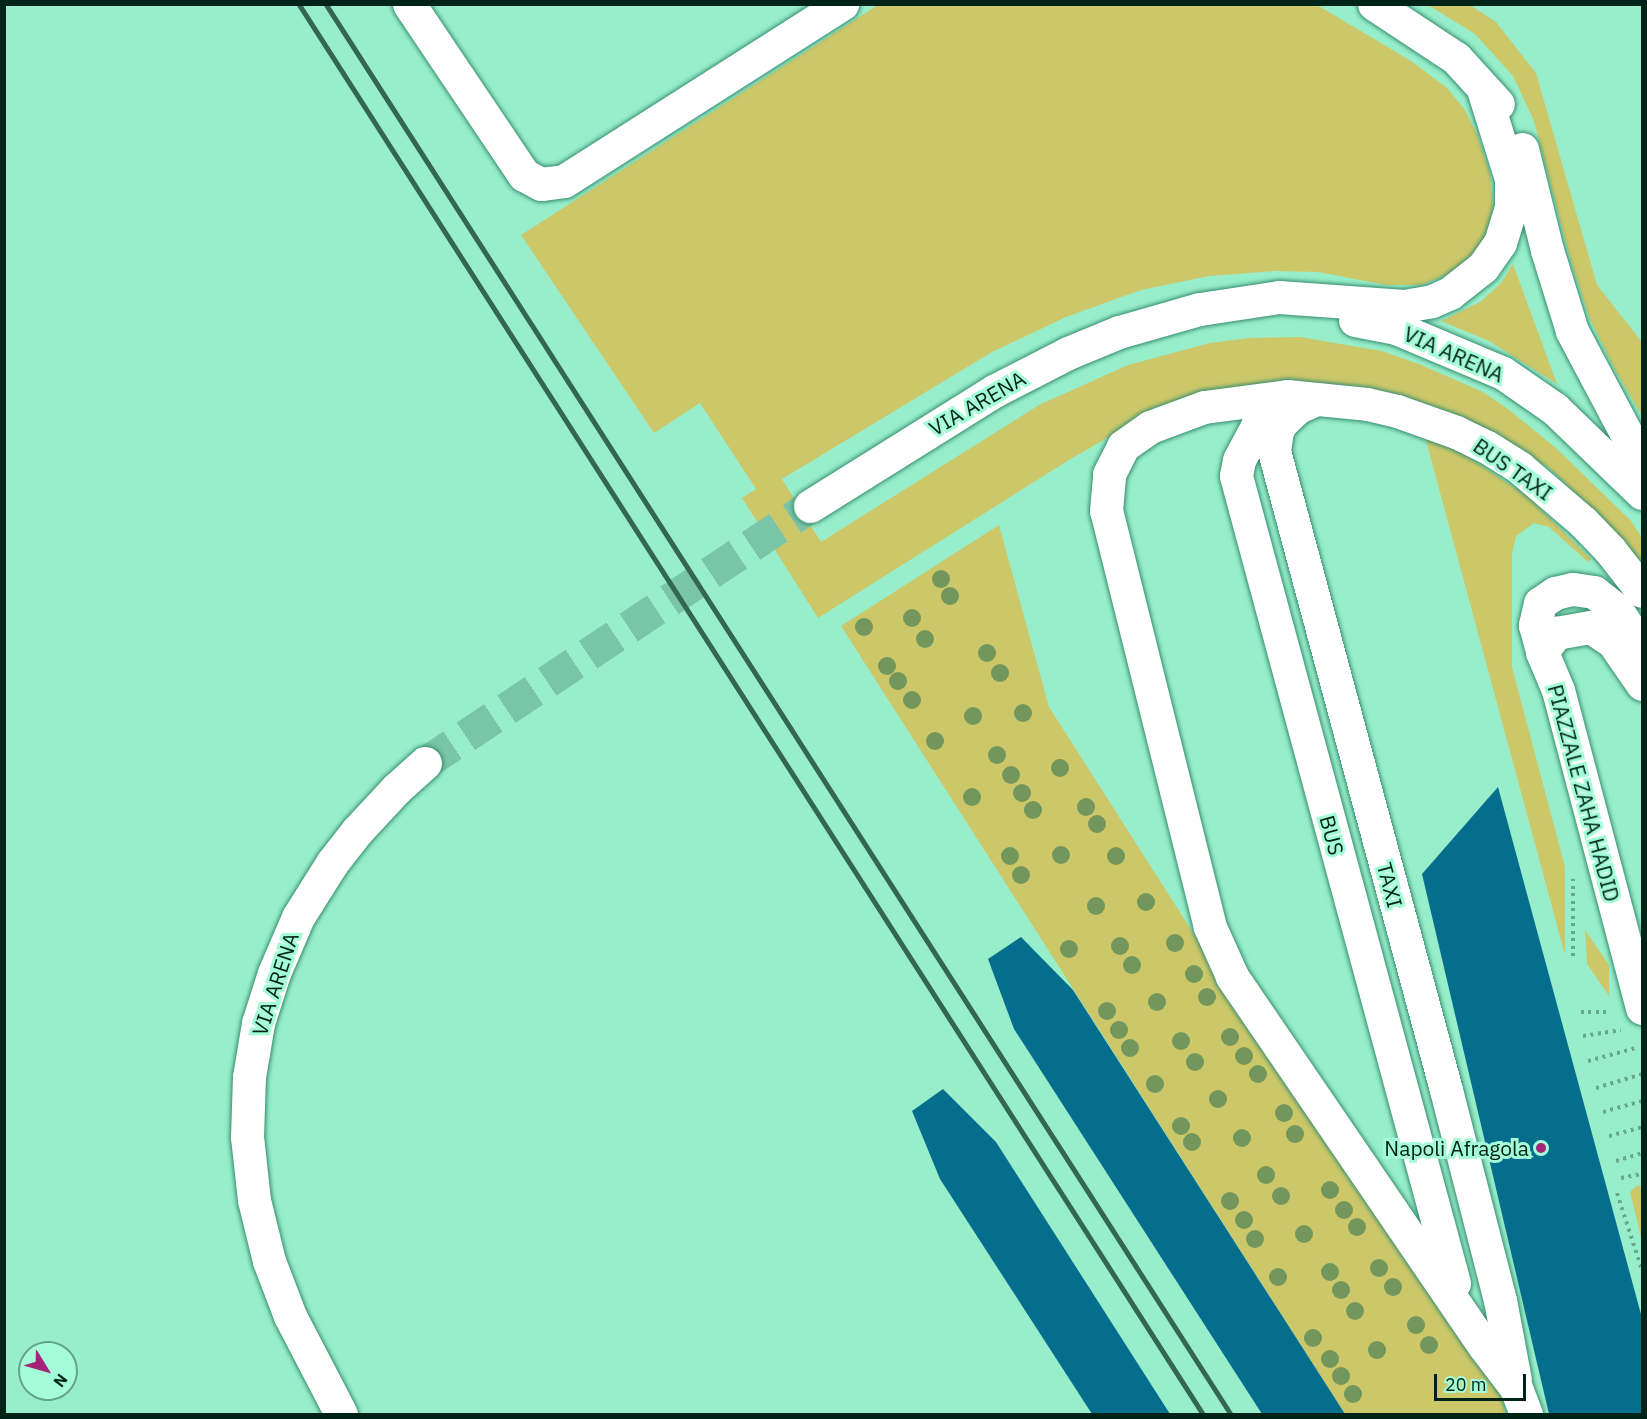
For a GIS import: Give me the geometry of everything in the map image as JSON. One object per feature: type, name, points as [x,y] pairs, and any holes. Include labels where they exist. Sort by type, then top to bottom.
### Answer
[{"type":"street","points":[[409,4],[524,176],[541,184],[564,181],[842,4]]},
{"type":"street","name":"VIA ARENA","points":[[1374,4],[1456,58],[1517,132],[1547,250],[1572,331],[1642,462]]},
{"type":"street","name":"VIA ARENA","points":[[810,506],[994,391],[1068,353],[1119,332],[1200,309],[1279,297],[1404,306],[1431,301],[1468,281],[1483,267],[1500,243],[1511,206],[1511,179],[1483,89]]},
{"type":"street","name":"VIA ARENA","points":[[1225,305],[1322,315],[1396,328],[1442,345],[1503,373],[1555,409],[1642,493]]},
{"type":"street","points":[[1314,400],[1287,396],[1257,398],[1204,407],[1150,427],[1123,446],[1109,474],[1106,511],[1210,927],[1232,976],[1461,1309],[1521,1401]]},
{"type":"street","name":"BUS TAXI","points":[[1314,400],[1366,404],[1397,411],[1456,432],[1487,447],[1520,468],[1569,509],[1610,550],[1642,591]]},
{"type":"street","name":"BUS","points":[[1314,400],[1290,403],[1267,415],[1247,443],[1239,460],[1236,476],[1461,1309]]},
{"type":"street","name":"TAXI","points":[[1314,400],[1298,407],[1282,422],[1277,430],[1274,451],[1446,1090],[1500,1300],[1521,1401]]},
{"type":"street","name":"PIAZZALE ZAHA HADID","points":[[1628,1010],[1558,690],[1542,652],[1534,625],[1540,603],[1555,593],[1572,589],[1594,592],[1617,610],[1642,649]]},
{"type":"street","points":[[1542,652],[1556,633],[1591,627],[1613,642],[1642,684]]},
{"type":"street","name":"VIA ARENA","points":[[341,1414],[290,1316],[269,1261],[254,1200],[247,1137],[249,1077],[258,1023],[274,973],[298,917],[332,863],[357,831],[396,789],[425,763]]},
{"type":"path","points":[[1581,1012],[1628,1010]]},
{"type":"path","points":[[1583,1036],[1612,1032]]},
{"type":"path","points":[[1588,1061],[1636,1048]]},
{"type":"path","points":[[1596,1088],[1642,1074]]},
{"type":"path","points":[[1603,1112],[1642,1101]]},
{"type":"path","points":[[1609,1136],[1642,1127]]},
{"type":"path","points":[[1616,1161],[1642,1153]]},
{"type":"path","points":[[1621,1178],[1642,1174]]},
{"type":"path","points":[[1617,1193],[1642,1270]]},
{"type":"shaded area","points":[[878,5],[1317,5],[1411,61],[1447,88],[1465,110],[1477,134],[1490,174],[1493,210],[1485,237],[1470,257],[1449,274],[1421,285],[1386,285],[1318,272],[1274,271],[1209,276],[1141,290],[1066,317],[992,352],[782,479],[821,542],[1039,405],[1128,365],[1210,343],[1249,338],[1300,337],[1382,351],[1419,364],[1483,392],[1556,448],[1631,521],[1642,538],[1642,568],[1599,516],[1548,467],[1486,429],[1448,413],[1157,418],[1107,438],[1069,460],[818,618],[742,498],[756,489],[700,403],[654,433],[521,235]]},
{"type":"shaded area","points":[[1428,5],[1470,5],[1496,22],[1536,73],[1597,285],[1642,342],[1642,416],[1614,368],[1589,317],[1568,251],[1534,121],[1513,76],[1475,34]]},
{"type":"shaded area","points":[[1513,264],[1557,384],[1489,341],[1441,321],[1480,302],[1501,283]]},
{"type":"shaded area","points":[[1425,437],[1462,453],[1527,496],[1591,559],[1588,562],[1549,527],[1534,523],[1516,536],[1512,554],[1512,667],[1565,867],[1565,955]]},
{"type":"shaded area","points":[[999,525],[1049,707],[1331,1149],[1499,1390],[1506,1414],[1345,1414],[841,626]]},
{"type":"shaded area","points":[[1585,930],[1609,965],[1609,996],[1587,964]]},
{"type":"shaded area","points":[[1638,1185],[1642,1188],[1642,1241],[1630,1192]]},
{"type":"building","name":"Napoli Afragola","points":[[1498,787],[1642,1318],[1642,1414],[1549,1414],[1422,874]]},
{"type":"building","points":[[1021,937],[1073,990],[1345,1414],[1262,1414],[1014,1029],[988,959]]},
{"type":"building","points":[[943,1089],[996,1142],[1170,1414],[1092,1414],[940,1179],[912,1111]]},
{"type":"tunnel","points":[[425,763],[810,506]]},
{"type":"railway","points":[[299,4],[1203,1414]]},
{"type":"railway","points":[[326,4],[1231,1414]]},
{"type":"place","name":"Napoli Afragola","points":[[1541,1148]]}]
